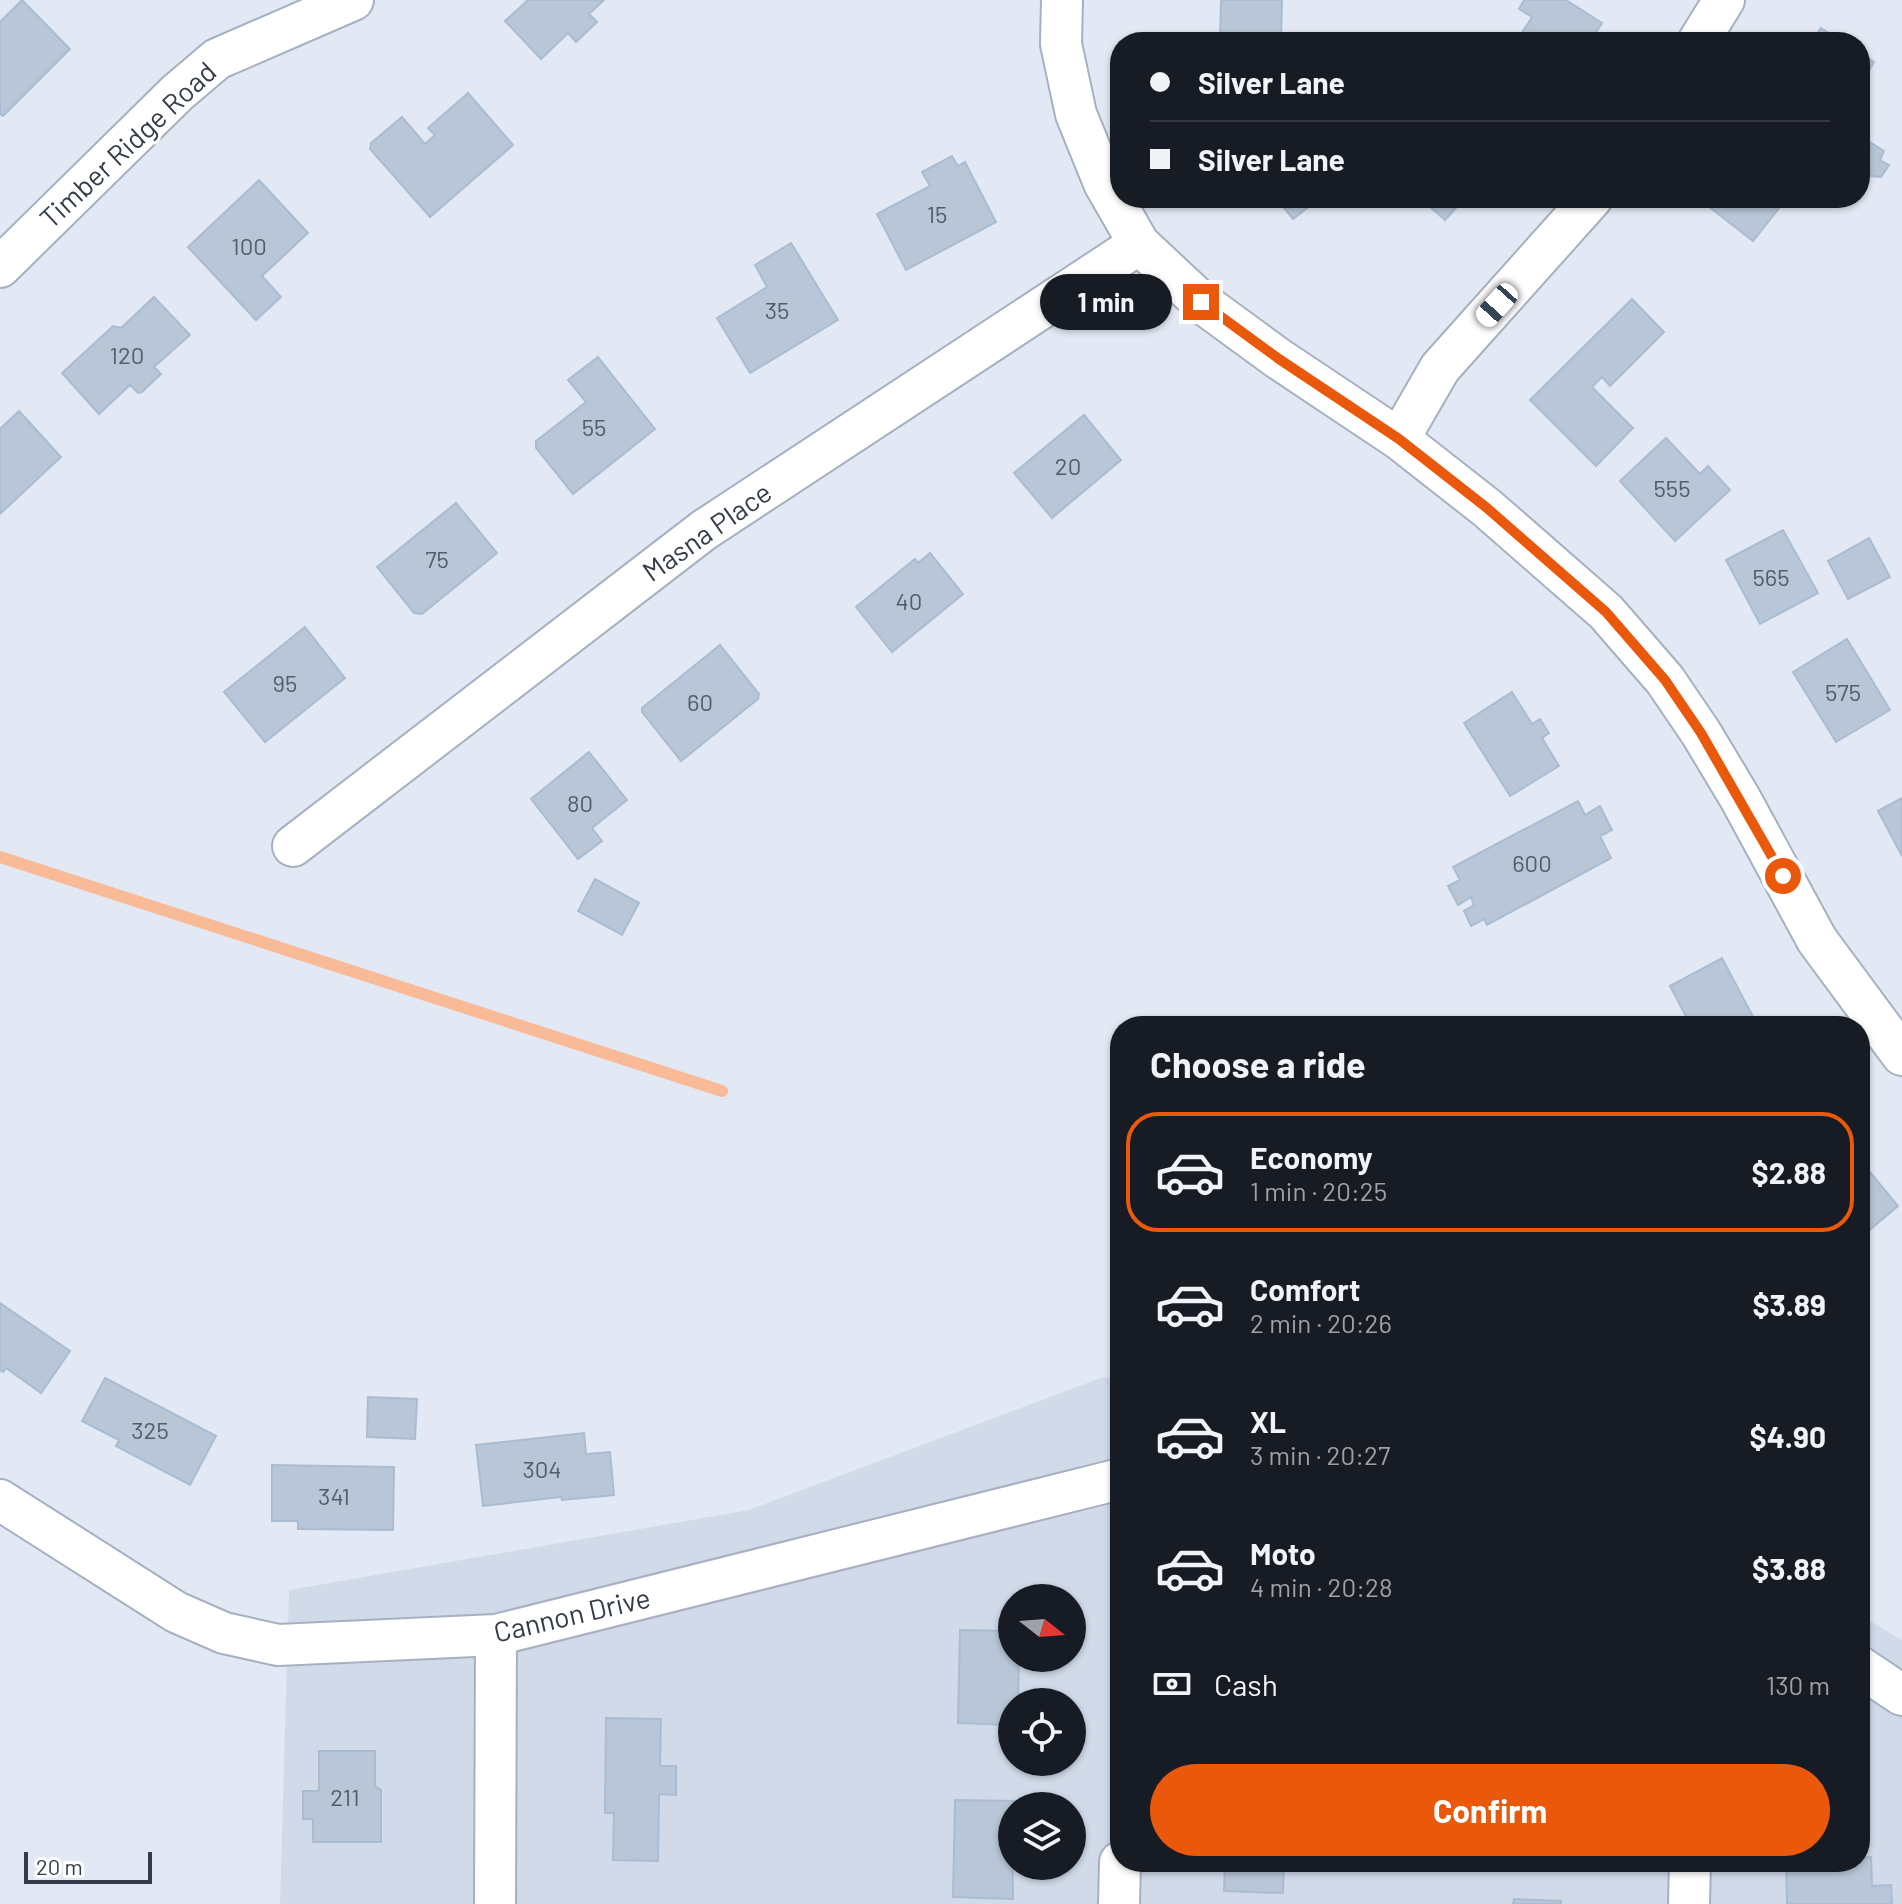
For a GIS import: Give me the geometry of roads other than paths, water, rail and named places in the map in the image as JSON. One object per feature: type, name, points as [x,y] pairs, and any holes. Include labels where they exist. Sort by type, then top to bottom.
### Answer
[{"type":"street","name":"Timber Ridge Road","points":[[0,267],[177,93],[217,59],[353,0]]},
{"type":"street","points":[[1062,0],[1061,44],[1076,114],[1110,193]]},
{"type":"street","points":[[1704,32],[1724,0]]},
{"type":"street","points":[[1118,208],[1139,244],[1201,302],[1279,359],[1399,439],[1487,508],[1606,612],[1665,680],[1701,733],[1817,940],[1902,1055]]},
{"type":"street","points":[[1399,439],[1440,368],[1583,208]]},
{"type":"street","name":"Masna Place","points":[[293,846],[704,530],[1139,244]]},
{"type":"street","name":"Cannon Drive","points":[[0,1500],[176,1612],[224,1633],[278,1645],[496,1635],[1110,1482]]},
{"type":"street","points":[[495,1904],[496,1635]]},
{"type":"street","points":[[1870,1674],[1902,1695]]},
{"type":"street","points":[[1119,1904],[1120,1872]]},
{"type":"street","points":[[1689,1904],[1690,1872]]},
{"type":"waterway","points":[[0,857],[722,1091]]}]
